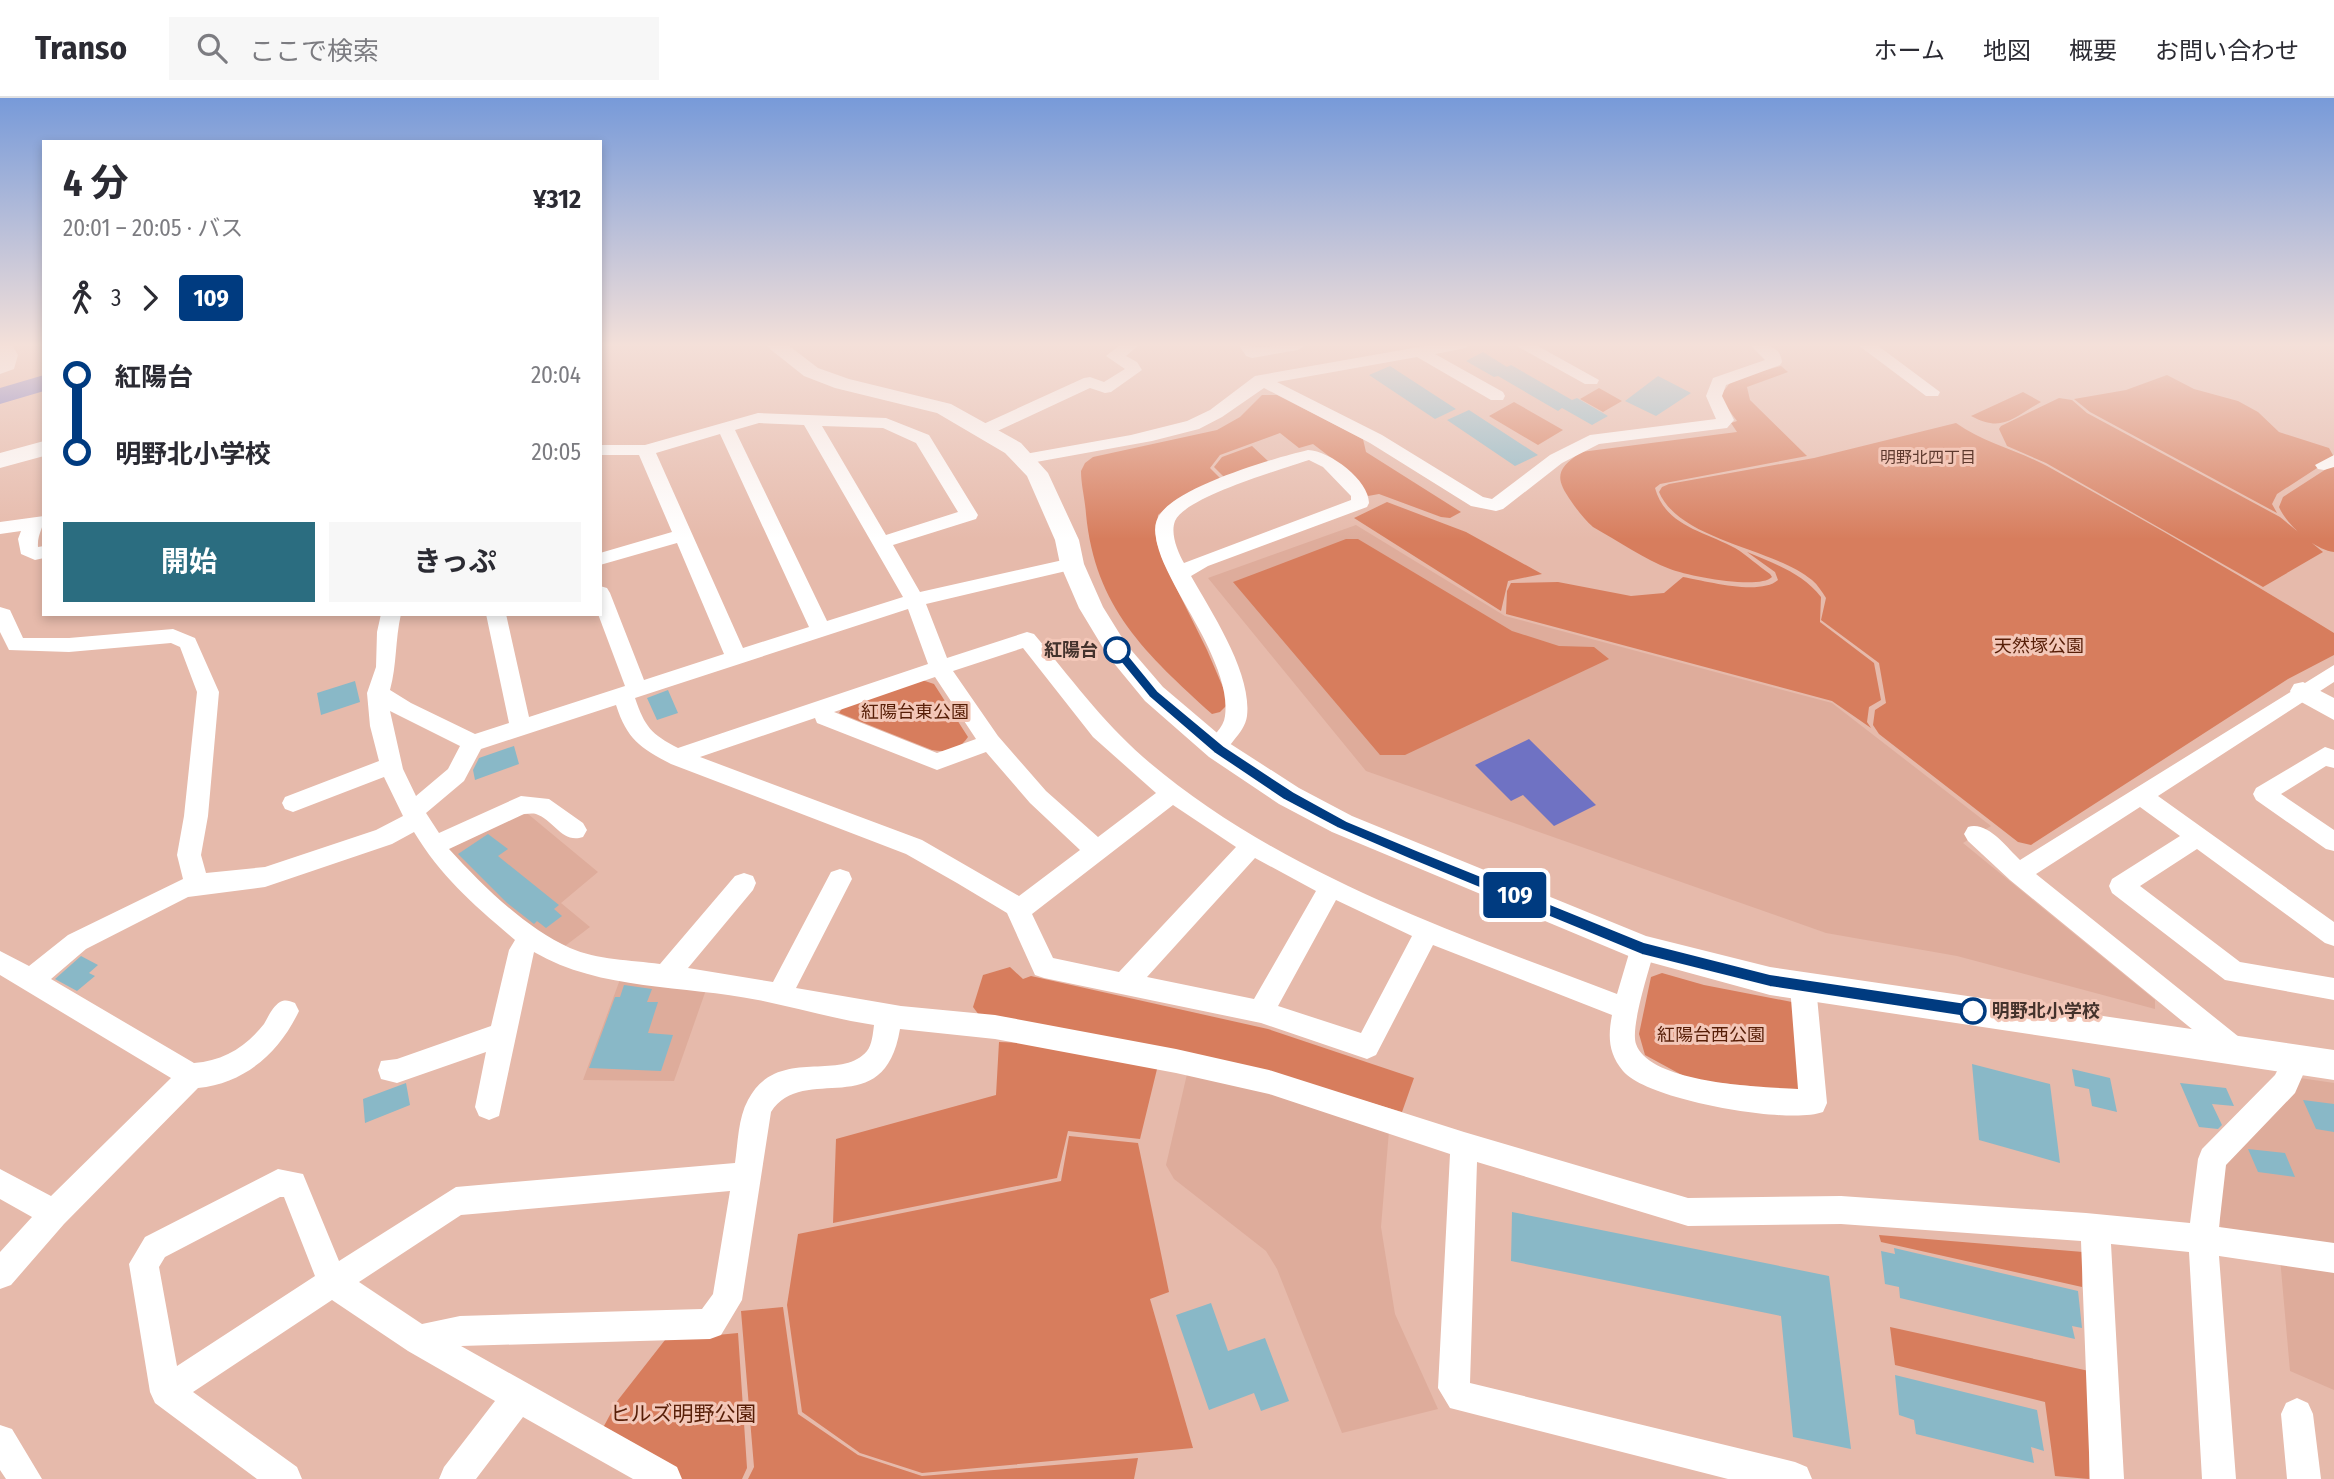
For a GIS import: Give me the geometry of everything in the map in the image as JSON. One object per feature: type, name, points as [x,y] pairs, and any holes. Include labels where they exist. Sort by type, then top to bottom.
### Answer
[{"type":"main road","points":[[0,461],[42,449]]},
{"type":"street","points":[[947,409],[985,430],[1025,459],[1043,486],[1067,540],[1072,564],[1091,608],[1130,667],[1154,694],[1216,747],[1289,796],[1342,824],[1642,948],[1770,981],[2334,1065]]},
{"type":"street","points":[[985,430],[1030,409]]},
{"type":"street","points":[[1025,459],[1161,434],[1191,425],[1224,409]]},
{"type":"street","points":[[1318,409],[1376,439],[1478,502],[1496,505],[1564,453],[1581,444],[1596,439],[1721,424],[1725,420],[1720,409]]},
{"type":"street","points":[[602,450],[646,450],[758,418],[886,423],[923,439],[969,516],[883,542]]},
{"type":"street","points":[[809,419],[915,600],[940,668],[990,741],[1038,797],[1096,850]]},
{"type":"street","points":[[725,427],[821,631]]},
{"type":"street","points":[[646,450],[737,659]]},
{"type":"street","points":[[1180,574],[1200,562],[1360,503],[1360,495],[1328,462],[1315,454],[1200,493],[1168,515],[1165,542],[1180,574],[1226,664],[1237,701],[1236,719],[1216,747]]},
{"type":"street","points":[[0,528],[38,524]]},
{"type":"street","points":[[38,524],[28,539],[28,550],[35,554],[42,552]]},
{"type":"street","points":[[602,558],[683,535]]},
{"type":"street","points":[[30,981],[77,942],[154,901],[197,884],[265,877],[384,837],[414,815],[447,785],[456,775],[473,743],[915,600],[1072,564]]},
{"type":"street","points":[[602,599],[631,693],[635,731],[643,740],[679,758],[914,847],[966,876],[1018,911],[1044,967],[1261,1012],[1367,1047],[1427,932]]},
{"type":"street","points":[[0,614],[3,615],[16,645],[69,645],[173,636],[188,643],[208,692],[196,816],[189,855],[197,884]]},
{"type":"street","points":[[391,616],[387,632],[386,667],[377,693],[381,726],[391,765],[414,815],[433,846],[469,887],[529,937],[564,957],[593,966],[780,994],[819,1005],[889,1016],[995,1027],[1175,1061],[1269,1083],[1464,1145],[1637,1194],[1688,1212],[1841,1210],[2095,1228],[2203,1239],[2334,1258]]},
{"type":"street","points":[[496,616],[522,727]]},
{"type":"street","points":[[679,758],[689,752],[1027,639],[1100,730],[1171,794],[1251,847],[1330,888],[1427,932],[1626,1009]]},
{"type":"street","points":[[2018,873],[2334,672]]},
{"type":"street","points":[[2303,691],[2334,710]]},
{"type":"street","points":[[377,693],[403,709],[473,743]]},
{"type":"street","points":[[820,709],[824,717],[937,762],[990,741]]},
{"type":"street","points":[[2334,760],[2325,755],[2264,794],[2334,842]]},
{"type":"street","points":[[293,803],[391,765]]},
{"type":"street","points":[[1018,911],[1171,794]]},
{"type":"street","points":[[2140,795],[2334,936]]},
{"type":"street","points":[[433,846],[521,805],[541,805],[575,830]]},
{"type":"street","points":[[1976,834],[2018,873],[2235,1049]]},
{"type":"street","points":[[2197,837],[2121,886],[2234,972],[2334,989]]},
{"type":"street","points":[[1124,984],[1251,847]]},
{"type":"street","points":[[780,994],[840,879]]},
{"type":"street","points":[[667,975],[744,883]]},
{"type":"street","points":[[1261,1012],[1330,888]]},
{"type":"street","points":[[489,1107],[502,1034],[522,950],[529,937]]},
{"type":"street","points":[[1642,948],[1626,1009],[1622,1045],[1628,1059],[1641,1069],[1684,1090],[1812,1103],[1803,986]]},
{"type":"street","points":[[0,962],[191,1076]]},
{"type":"street","points":[[0,1274],[54,1214],[191,1076],[230,1067],[262,1048],[286,1011]]},
{"type":"street","points":[[419,1340],[460,1331],[710,1324],[727,1300],[758,1108],[764,1094],[779,1083],[865,1071],[879,1057],[889,1016]]},
{"type":"street","points":[[391,1070],[397,1071],[502,1034]]},
{"type":"street","points":[[2219,1479],[2203,1239],[2212,1159],[2285,1084],[2297,1059]]},
{"type":"street","points":[[1464,1145],[1454,1388],[1461,1398],[1795,1479]]},
{"type":"street","points":[[166,1392],[456,1201],[747,1176]]},
{"type":"street","points":[[0,1183],[54,1214]]},
{"type":"street","points":[[285,1479],[166,1392],[144,1264],[155,1247],[278,1183],[293,1184],[332,1282],[419,1340],[665,1479]]},
{"type":"street","points":[[2095,1228],[2107,1479]]},
{"type":"street","points":[[456,1479],[519,1396]]},
{"type":"street","points":[[2297,1414],[2304,1479]]},
{"type":"street","points":[[0,1441],[25,1479]]},
{"type":"shaded area","name":"明野北小学校","points":[[1356,525],[1505,616],[1832,703],[1991,826],[1963,843],[2155,1000],[2155,1009],[1957,956],[1826,933],[1366,771],[1208,578]]},
{"type":"shaded area","points":[[528,814],[598,872],[561,903],[590,927],[565,946],[529,928],[445,850],[516,815]]},
{"type":"shaded area","points":[[622,974],[707,987],[674,1081],[583,1080]]},
{"type":"shaded area","points":[[1187,1074],[1288,1096],[1389,1131],[1381,1227],[1395,1314],[1438,1409],[1342,1433],[1277,1269],[1266,1251],[1174,1179],[1166,1165]]},
{"type":"shaded area","points":[[2293,1077],[2334,1083],[2334,1251],[2221,1236],[2218,1193],[2221,1170]]},
{"type":"shaded area","points":[[2280,1258],[2334,1265],[2334,1390],[2290,1371]]},
{"type":"green space","points":[[1248,409],[1305,409],[1363,439],[1366,452],[1461,512],[1450,518],[1441,517],[1379,494],[1368,496],[1334,460],[1313,444],[1299,448],[1280,433],[1220,455],[1210,468],[1221,479],[1174,501],[1158,515],[1156,540],[1163,561],[1228,699],[1228,704],[1220,712],[1212,714],[1146,649],[1112,603],[1091,547],[1081,471],[1085,463],[1093,457],[1217,430]]},
{"type":"green space","points":[[1501,409],[1527,409],[1563,430],[1538,445],[1489,416]]},
{"type":"green space","points":[[1728,409],[1760,409],[1807,456],[1660,484],[1655,488],[1660,501],[1677,519],[1744,554],[1770,574],[1772,577],[1765,581],[1739,582],[1707,578],[1670,569],[1593,527],[1581,515],[1562,486],[1560,479],[1563,469],[1581,452],[1737,432],[1731,423],[1737,421]]},
{"type":"green space","points":[[1985,409],[2029,409],[2000,423],[1982,421],[1971,416]]},
{"type":"green space","points":[[2035,409],[2083,409],[2280,517],[2323,552],[2263,587],[2046,463],[2007,446],[1999,429]]},
{"type":"green space","points":[[2087,409],[2253,409],[2279,432],[2329,448],[2334,457],[2277,494],[2272,504],[2277,513]]},
{"type":"green space","name":"天然塚公園","points":[[1956,423],[1978,436],[2047,466],[2334,633],[2334,655],[2288,679],[2031,845],[2018,842],[1879,734],[1873,725],[1875,710],[1886,703],[1879,663],[1821,620],[1826,598],[1814,582],[1795,569],[1686,522],[1670,509],[1659,492],[1669,484],[1814,458]]},
{"type":"green space","points":[[1252,446],[1269,462],[1224,477],[1214,467],[1222,457]]},
{"type":"green space","points":[[2334,464],[2334,552],[2318,547],[2302,536],[2279,507],[2283,497]]},
{"type":"green space","points":[[1387,502],[1466,532],[1542,574],[1508,581],[1501,611],[1354,518]]},
{"type":"green space","points":[[1346,539],[1358,539],[1512,631],[1559,646],[1594,647],[1609,659],[1405,755],[1380,755],[1233,582]]},
{"type":"green space","points":[[1747,552],[1787,570],[1814,589],[1821,597],[1820,622],[1874,663],[1881,700],[1869,707],[1867,722],[1871,728],[1832,701],[1506,614],[1507,591],[1511,583],[1558,582],[1631,596],[1664,593],[1683,577],[1746,587],[1770,585],[1778,580],[1775,572]]},
{"type":"green space","name":"紅陽台東公園","points":[[922,680],[934,684],[968,737],[957,748],[948,751],[932,750],[839,713],[845,704]]},
{"type":"green space","points":[[1010,967],[1023,979],[1031,976],[1268,1029],[1414,1078],[1402,1112],[1277,1075],[979,1015],[973,1007],[983,975]]},
{"type":"green space","name":"紅陽台西公園","points":[[1662,973],[1704,985],[1797,1003],[1799,1091],[1691,1080],[1645,1055],[1639,1034],[1651,977]]},
{"type":"green space","points":[[999,1042],[1048,1044],[1158,1065],[1140,1139],[1068,1131],[1057,1178],[833,1223],[836,1139],[996,1095]]},
{"type":"green space","points":[[1069,1136],[1138,1143],[1169,1292],[1150,1299],[1193,1448],[922,1473],[860,1453],[802,1412],[787,1305],[798,1234],[1061,1181]]},
{"type":"green space","points":[[1879,1235],[2083,1252],[2082,1287],[1881,1242]]},
{"type":"green space","points":[[783,1307],[798,1414],[858,1455],[922,1476],[1138,1458],[1134,1479],[748,1479],[754,1467],[741,1311]]},
{"type":"green space","points":[[1890,1327],[2089,1371],[2089,1479],[2055,1476],[2045,1402],[1895,1365]]},
{"type":"green space","name":"ヒルズ明野公園","points":[[738,1333],[747,1468],[742,1479],[678,1479],[598,1437],[618,1400],[665,1340]]},
{"type":"water","points":[[1529,739],[1596,805],[1554,826],[1523,795],[1511,801],[1475,765]]},
{"type":"building","points":[[1421,409],[1455,409],[1435,419]]},
{"type":"building","points":[[1565,409],[1597,409],[1608,416],[1592,425]]},
{"type":"building","points":[[1642,409],[1666,409],[1656,416]]},
{"type":"building","points":[[1469,410],[1538,455],[1515,466],[1447,420]]},
{"type":"building","points":[[355,681],[360,702],[321,715],[317,693]]},
{"type":"building","points":[[668,690],[678,713],[657,720],[647,698]]},
{"type":"building","points":[[514,746],[519,764],[475,780],[473,770],[479,758]]},
{"type":"building","points":[[488,834],[508,849],[498,856],[559,905],[554,909],[562,916],[546,928],[537,921],[534,924],[507,903],[458,854]]},
{"type":"building","points":[[81,956],[98,965],[89,973],[95,976],[77,991],[55,979]]},
{"type":"building","points":[[624,985],[652,989],[647,1002],[658,1002],[648,1033],[673,1035],[661,1071],[589,1068],[615,997],[620,997]]},
{"type":"building","points":[[1972,1064],[2050,1084],[2060,1163],[1979,1140]]},
{"type":"building","points":[[2072,1069],[2110,1078],[2117,1112],[2092,1106],[2089,1089],[2075,1086]]},
{"type":"building","points":[[406,1083],[410,1105],[365,1123],[363,1099]]},
{"type":"building","points":[[2180,1083],[2226,1088],[2234,1106],[2212,1104],[2222,1125],[2218,1129],[2199,1127]]},
{"type":"building","points":[[2303,1100],[2334,1104],[2334,1132],[2316,1129]]},
{"type":"building","points":[[2248,1149],[2285,1153],[2295,1177],[2258,1172]]},
{"type":"building","points":[[1512,1212],[1829,1276],[1851,1449],[1793,1437],[1781,1316],[1511,1261]]},
{"type":"building","points":[[1894,1248],[2078,1291],[2082,1328],[2072,1326],[2075,1339],[1900,1298],[1899,1287],[1885,1284],[1881,1251],[1895,1254]]},
{"type":"building","points":[[1211,1303],[1228,1351],[1265,1338],[1289,1401],[1261,1411],[1254,1393],[1209,1410],[1176,1315]]},
{"type":"building","points":[[1895,1375],[2037,1410],[2044,1451],[2031,1447],[2034,1463],[1916,1434],[1914,1420],[1899,1415]]},
{"type":"bus line","name":"109","points":[[1117,650],[1154,694],[1219,750],[1289,796],[1342,824],[1414,855],[1642,948],[1770,981],[1973,1011]]},
{"type":"place","name":"紅陽台","points":[[1117,650]]},
{"type":"place","name":"明野北小学校","points":[[1973,1011]]},
{"type":"district","name":"明野北四丁目","points":[[1928,457]]}]
